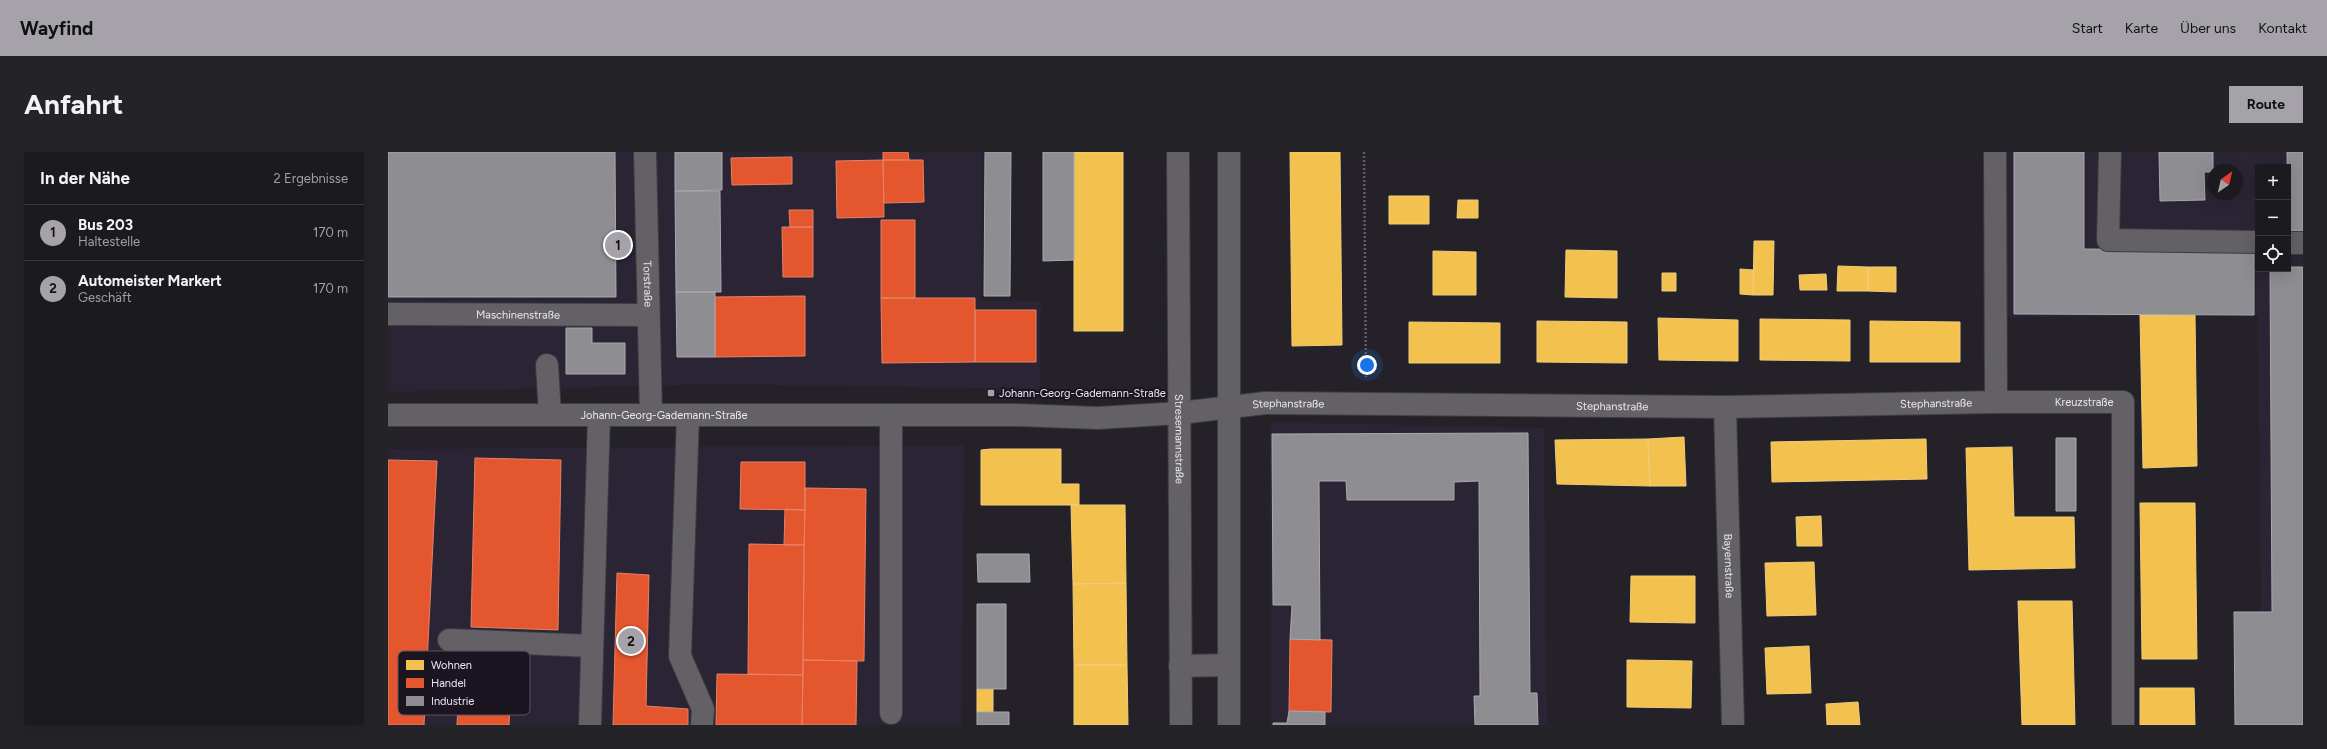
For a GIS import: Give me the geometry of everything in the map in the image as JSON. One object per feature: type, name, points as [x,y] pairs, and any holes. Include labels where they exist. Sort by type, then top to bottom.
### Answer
[{"type":"street","name":"Torstraße","points":[[645,152],[651,415]]},
{"type":"street","name":"Stresemannstraße","points":[[1178,152],[1181,725]]},
{"type":"street","points":[[1229,152],[1228,407],[1230,725]]},
{"type":"street","points":[[1995,152],[1996,402]]},
{"type":"street","points":[[2110,152],[2108,240],[2255,242]]},
{"type":"street","points":[[2291,243],[2303,243]]},
{"type":"street","name":"Maschinenstraße","points":[[388,314],[648,315]]},
{"type":"street","points":[[547,365],[550,415]]},
{"type":"street","name":"Stephanstraße","points":[[1228,407],[1265,402],[1725,407],[1996,402]]},
{"type":"street","name":"Kreuzstraße","points":[[1996,402],[2123,402],[2123,725]]},
{"type":"street","name":"Johann-Georg-Gademann-Straße","points":[[388,415],[1018,415],[1098,418],[1180,413],[1228,407]]},
{"type":"street","name":"Bayernstraße","points":[[1725,407],[1733,725]]},
{"type":"street","points":[[590,725],[599,415]]},
{"type":"street","points":[[688,416],[680,656],[703,709],[702,725]]},
{"type":"street","points":[[891,416],[891,713]]},
{"type":"street","points":[[449,640],[592,646]]},
{"type":"street","points":[[1180,666],[1229,665]]},
{"type":"path","points":[[1364,152],[1366,404]]},
{"type":"shaded area","points":[[388,152],[983,152],[981,301],[1041,301],[1040,389],[722,384],[388,392]]},
{"type":"shaded area","points":[[2006,152],[2303,152],[2303,725],[2262,725],[2258,316],[2003,317]]},
{"type":"shaded area","points":[[1270,422],[1544,428],[1547,725],[1270,725]]},
{"type":"shaded area","points":[[964,445],[962,725],[388,725],[388,449]]},
{"type":"building: Wohnen","points":[[1074,152],[1123,152],[1123,331],[1074,331]]},
{"type":"building: Wohnen","points":[[1290,152],[1340,152],[1342,345],[1292,346]]},
{"type":"building: Wohnen","points":[[1389,196],[1429,196],[1429,224],[1389,224]]},
{"type":"building: Wohnen","points":[[1458,200],[1478,200],[1478,218],[1457,218]]},
{"type":"building: Wohnen","points":[[1754,241],[1774,241],[1773,295],[1753,295]]},
{"type":"building: Wohnen","points":[[1566,250],[1617,251],[1617,298],[1565,297]]},
{"type":"building: Wohnen","points":[[1433,251],[1476,252],[1476,295],[1433,295]]},
{"type":"building: Wohnen","points":[[1838,266],[1868,267],[1868,291],[1837,291]]},
{"type":"building: Wohnen","points":[[1868,267],[1896,267],[1896,292],[1868,291]]},
{"type":"building: Wohnen","points":[[1740,269],[1754,270],[1753,295],[1740,294]]},
{"type":"building: Wohnen","points":[[1662,273],[1676,273],[1676,291],[1662,291]]},
{"type":"building: Wohnen","points":[[1826,274],[1827,290],[1800,290],[1799,275]]},
{"type":"building: Wohnen","points":[[2140,315],[2195,315],[2197,466],[2143,468]]},
{"type":"building: Wohnen","points":[[1658,318],[1738,320],[1738,361],[1659,360]]},
{"type":"building: Wohnen","points":[[1760,319],[1850,320],[1850,361],[1760,360]]},
{"type":"building: Wohnen","points":[[1537,321],[1627,322],[1627,363],[1537,362]]},
{"type":"building: Wohnen","points":[[1870,321],[1960,322],[1960,362],[1870,362]]},
{"type":"building: Wohnen","points":[[1409,322],[1500,323],[1500,363],[1409,363]]},
{"type":"building: Wohnen","points":[[1684,437],[1686,486],[1650,486],[1648,439]]},
{"type":"building: Wohnen","points":[[1648,439],[1650,486],[1557,484],[1555,440]]},
{"type":"building: Wohnen","points":[[1926,439],[1927,479],[1772,482],[1771,442]]},
{"type":"building: Wohnen","points":[[2012,447],[2014,517],[2074,517],[2075,568],[1969,570],[1966,448]]},
{"type":"building: Wohnen","points":[[1061,449],[1061,484],[1079,484],[1079,505],[981,505],[981,450]]},
{"type":"building: Wohnen","points":[[2140,503],[2195,503],[2197,659],[2142,659]]},
{"type":"building: Wohnen","points":[[1071,505],[1125,505],[1126,583],[1073,584]]},
{"type":"building: Wohnen","points":[[1821,516],[1822,546],[1797,546],[1796,517]]},
{"type":"building: Wohnen","points":[[1814,562],[1816,615],[1767,616],[1765,563]]},
{"type":"building: Wohnen","points":[[1631,576],[1695,576],[1695,623],[1630,622]]},
{"type":"building: Wohnen","points":[[1126,583],[1127,665],[1074,665],[1073,584]]},
{"type":"building: Wohnen","points":[[2018,601],[2072,601],[2075,725],[2022,725]]},
{"type":"building: Wohnen","points":[[1809,646],[1811,693],[1767,694],[1765,648]]},
{"type":"building: Wohnen","points":[[1627,660],[1692,661],[1691,708],[1627,707]]},
{"type":"building: Wohnen","points":[[1074,665],[1127,665],[1128,725],[1074,725]]},
{"type":"building: Wohnen","points":[[2140,688],[2194,688],[2195,725],[2140,725]]},
{"type":"building: Wohnen","points":[[977,689],[993,689],[993,713],[977,712]]},
{"type":"building: Wohnen","points":[[1858,702],[1860,725],[1827,725],[1826,704]]},
{"type":"building: Handel","points":[[883,152],[908,152],[909,160],[883,160]]},
{"type":"building: Handel","points":[[792,157],[792,184],[732,185],[731,158]]},
{"type":"building: Handel","points":[[883,160],[884,217],[837,218],[836,161]]},
{"type":"building: Handel","points":[[883,160],[923,160],[924,202],[884,203]]},
{"type":"building: Handel","points":[[789,210],[813,210],[813,227],[790,227]]},
{"type":"building: Handel","points":[[881,220],[915,220],[915,298],[881,298]]},
{"type":"building: Handel","points":[[782,227],[813,227],[813,277],[783,277]]},
{"type":"building: Handel","points":[[805,296],[805,356],[715,357],[715,297]]},
{"type":"building: Handel","points":[[881,298],[975,298],[975,362],[882,363]]},
{"type":"building: Handel","points":[[975,310],[1036,310],[1036,362],[975,362]]},
{"type":"building: Handel","points":[[475,458],[561,460],[558,630],[471,627]]},
{"type":"building: Handel","points":[[388,460],[437,461],[428,651],[398,651],[398,715],[424,715],[424,725],[388,725]]},
{"type":"building: Handel","points":[[741,462],[805,462],[805,510],[740,509]]},
{"type":"building: Handel","points":[[805,488],[866,489],[864,661],[803,660]]},
{"type":"building: Handel","points":[[785,509],[805,510],[804,545],[784,545]]},
{"type":"building: Handel","points":[[749,544],[804,545],[803,675],[748,674]]},
{"type":"building: Handel","points":[[617,573],[649,575],[646,706],[688,709],[688,725],[613,725]]},
{"type":"building: Handel","points":[[1290,639],[1332,640],[1331,712],[1289,711]]},
{"type":"building: Handel","points":[[803,660],[857,661],[856,725],[802,725]]},
{"type":"building: Handel","points":[[717,674],[803,675],[802,725],[716,725]]},
{"type":"building: Handel","points":[[457,715],[509,715],[509,725],[457,725]]},
{"type":"building: Industrie","points":[[388,152],[615,152],[616,297],[388,297]]},
{"type":"building: Industrie","points":[[675,152],[722,152],[722,190],[675,191]]},
{"type":"building: Industrie","points":[[985,152],[1011,152],[1010,296],[984,296]]},
{"type":"building: Industrie","points":[[1043,152],[1074,152],[1074,260],[1043,261]]},
{"type":"building: Industrie","points":[[2014,152],[2084,152],[2084,249],[2254,250],[2254,315],[2014,314]]},
{"type":"building: Industrie","points":[[2159,152],[2213,152],[2213,164],[2207,164],[2207,172],[2204,172],[2205,200],[2160,201]]},
{"type":"building: Industrie","points":[[2287,152],[2303,152],[2303,231],[2291,231],[2291,164],[2287,164]]},
{"type":"building: Industrie","points":[[675,191],[720,191],[721,292],[676,292]]},
{"type":"building: Industrie","points":[[2291,267],[2303,267],[2303,725],[2235,725],[2234,612],[2272,612],[2270,272],[2291,272]]},
{"type":"building: Industrie","points":[[676,292],[715,292],[715,357],[677,357]]},
{"type":"building: Industrie","points":[[566,328],[592,328],[592,343],[625,343],[625,374],[566,374]]},
{"type":"building: Industrie","points":[[1528,433],[1530,693],[1537,693],[1538,725],[1475,725],[1474,696],[1480,696],[1479,481],[1454,482],[1454,500],[1347,500],[1346,481],[1319,481],[1320,640],[1290,639],[1292,605],[1273,605],[1272,434]]},
{"type":"building: Industrie","points":[[2056,438],[2076,438],[2076,511],[2056,511]]},
{"type":"building: Industrie","points":[[977,554],[1029,554],[1030,582],[978,582]]},
{"type":"building: Industrie","points":[[977,604],[1006,604],[1006,689],[977,689]]},
{"type":"building: Industrie","points":[[1289,711],[1325,712],[1325,725],[1273,725],[1273,723],[1287,723]]},
{"type":"building: Industrie","points":[[977,712],[1009,712],[1009,725],[977,725]]},
{"type":"place","name":"Bus 203","points":[[618,245]]},
{"type":"place","name":"Johann-Georg-Gademann-Straße","points":[[991,393]]},
{"type":"place","name":"Automeister Markert","points":[[631,641]]}]
